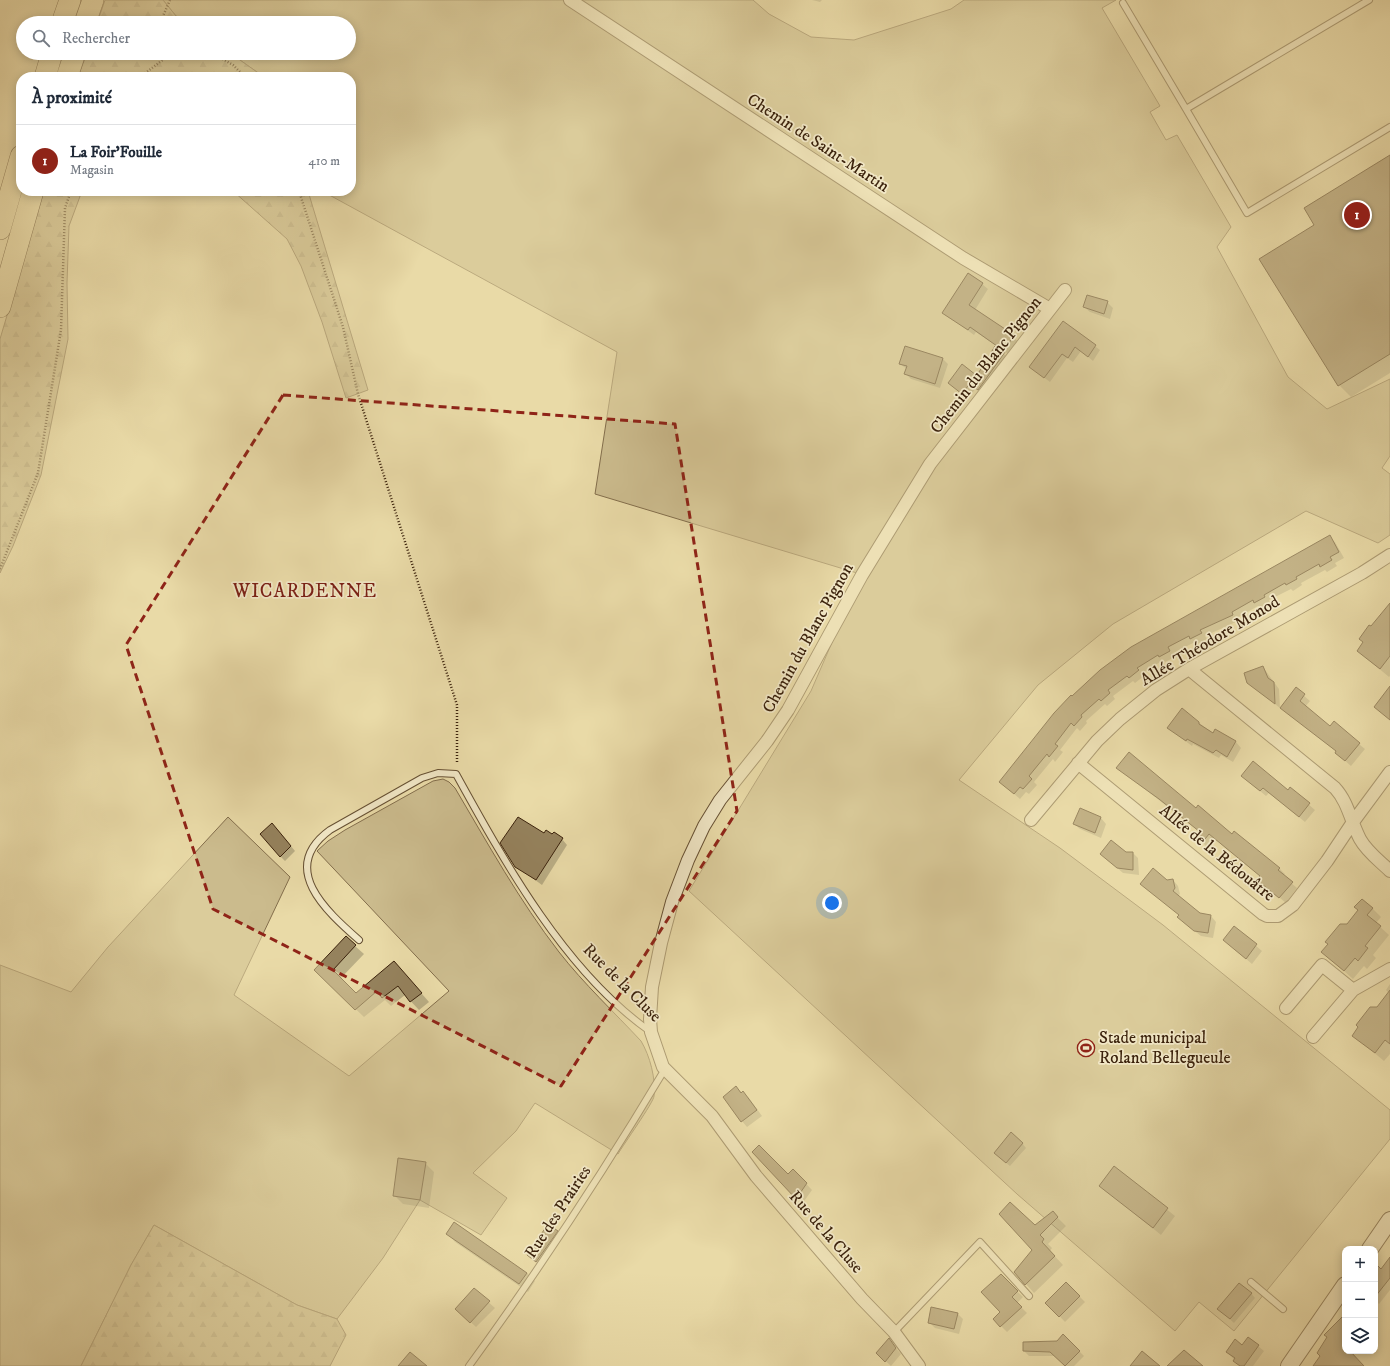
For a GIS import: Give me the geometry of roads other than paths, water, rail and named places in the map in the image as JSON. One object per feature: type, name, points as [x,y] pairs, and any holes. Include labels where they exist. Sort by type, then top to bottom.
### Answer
[{"type":"highway","points":[[64,16],[70,0]]},
{"type":"highway","points":[[87,16],[93,0]]},
{"type":"highway","points":[[46,72],[50,60]]},
{"type":"highway","points":[[69,72],[73,60]]},
{"type":"highway","points":[[0,230],[16,174]]},
{"type":"highway","points":[[0,307],[32,196]]},
{"type":"main road","points":[[1372,1246],[1390,1220]]},
{"type":"main road","points":[[1289,1366],[1342,1289]]},
{"type":"street","name":"Chemin de Saint-Martin","points":[[570,0],[963,258],[1050,309]]},
{"type":"street","name":"Chemin du Blanc Pignon","points":[[651,1032],[650,1019],[652,988],[661,943],[682,873],[704,826],[720,800],[782,721],[862,575],[930,464],[1065,290]]},
{"type":"street","name":"Allée Théodore Monod","points":[[1031,820],[1097,741],[1120,719],[1156,690],[1190,669],[1354,578],[1390,555]]},
{"type":"street","points":[[1190,669],[1340,793],[1364,846],[1390,871]]},
{"type":"street","name":"Allée de la Bédouâtre","points":[[1078,763],[1267,916],[1278,916],[1284,914],[1294,905],[1328,861],[1353,822],[1390,772]]},
{"type":"street","points":[[1286,1008],[1322,965],[1353,990]]},
{"type":"street","points":[[1312,1037],[1353,990],[1390,969]]},
{"type":"street","name":"Rue de la Cluse","points":[[651,1032],[665,1070],[712,1116],[756,1176],[868,1306],[894,1332],[919,1366]]},
{"type":"lane","points":[[1186,109],[1368,0]]},
{"type":"lane","points":[[1123,3],[1247,213],[1390,127]]},
{"type":"lane","name":"Rue de la Cluse","points":[[359,940],[334,917],[310,885],[306,873],[309,854],[315,843],[330,830],[422,778],[438,773],[456,774],[490,836],[516,878],[563,946],[576,962],[622,1009],[651,1032]]},
{"type":"lane","name":"Rue des Prairies","points":[[469,1366],[536,1272],[634,1122],[665,1070]]},
{"type":"lane","points":[[894,1332],[980,1242],[1029,1296]]},
{"type":"lane","points":[[1251,1282],[1282,1309]]},
{"type":"place","name":"La Foir'Fouille","points":[[1357,215]]},
{"type":"place","name":"Stade municipal Roland Bellegueule","points":[[1086,1048]]},
{"type":"district","name":"WICARDENNE","points":[[305,591]]}]
